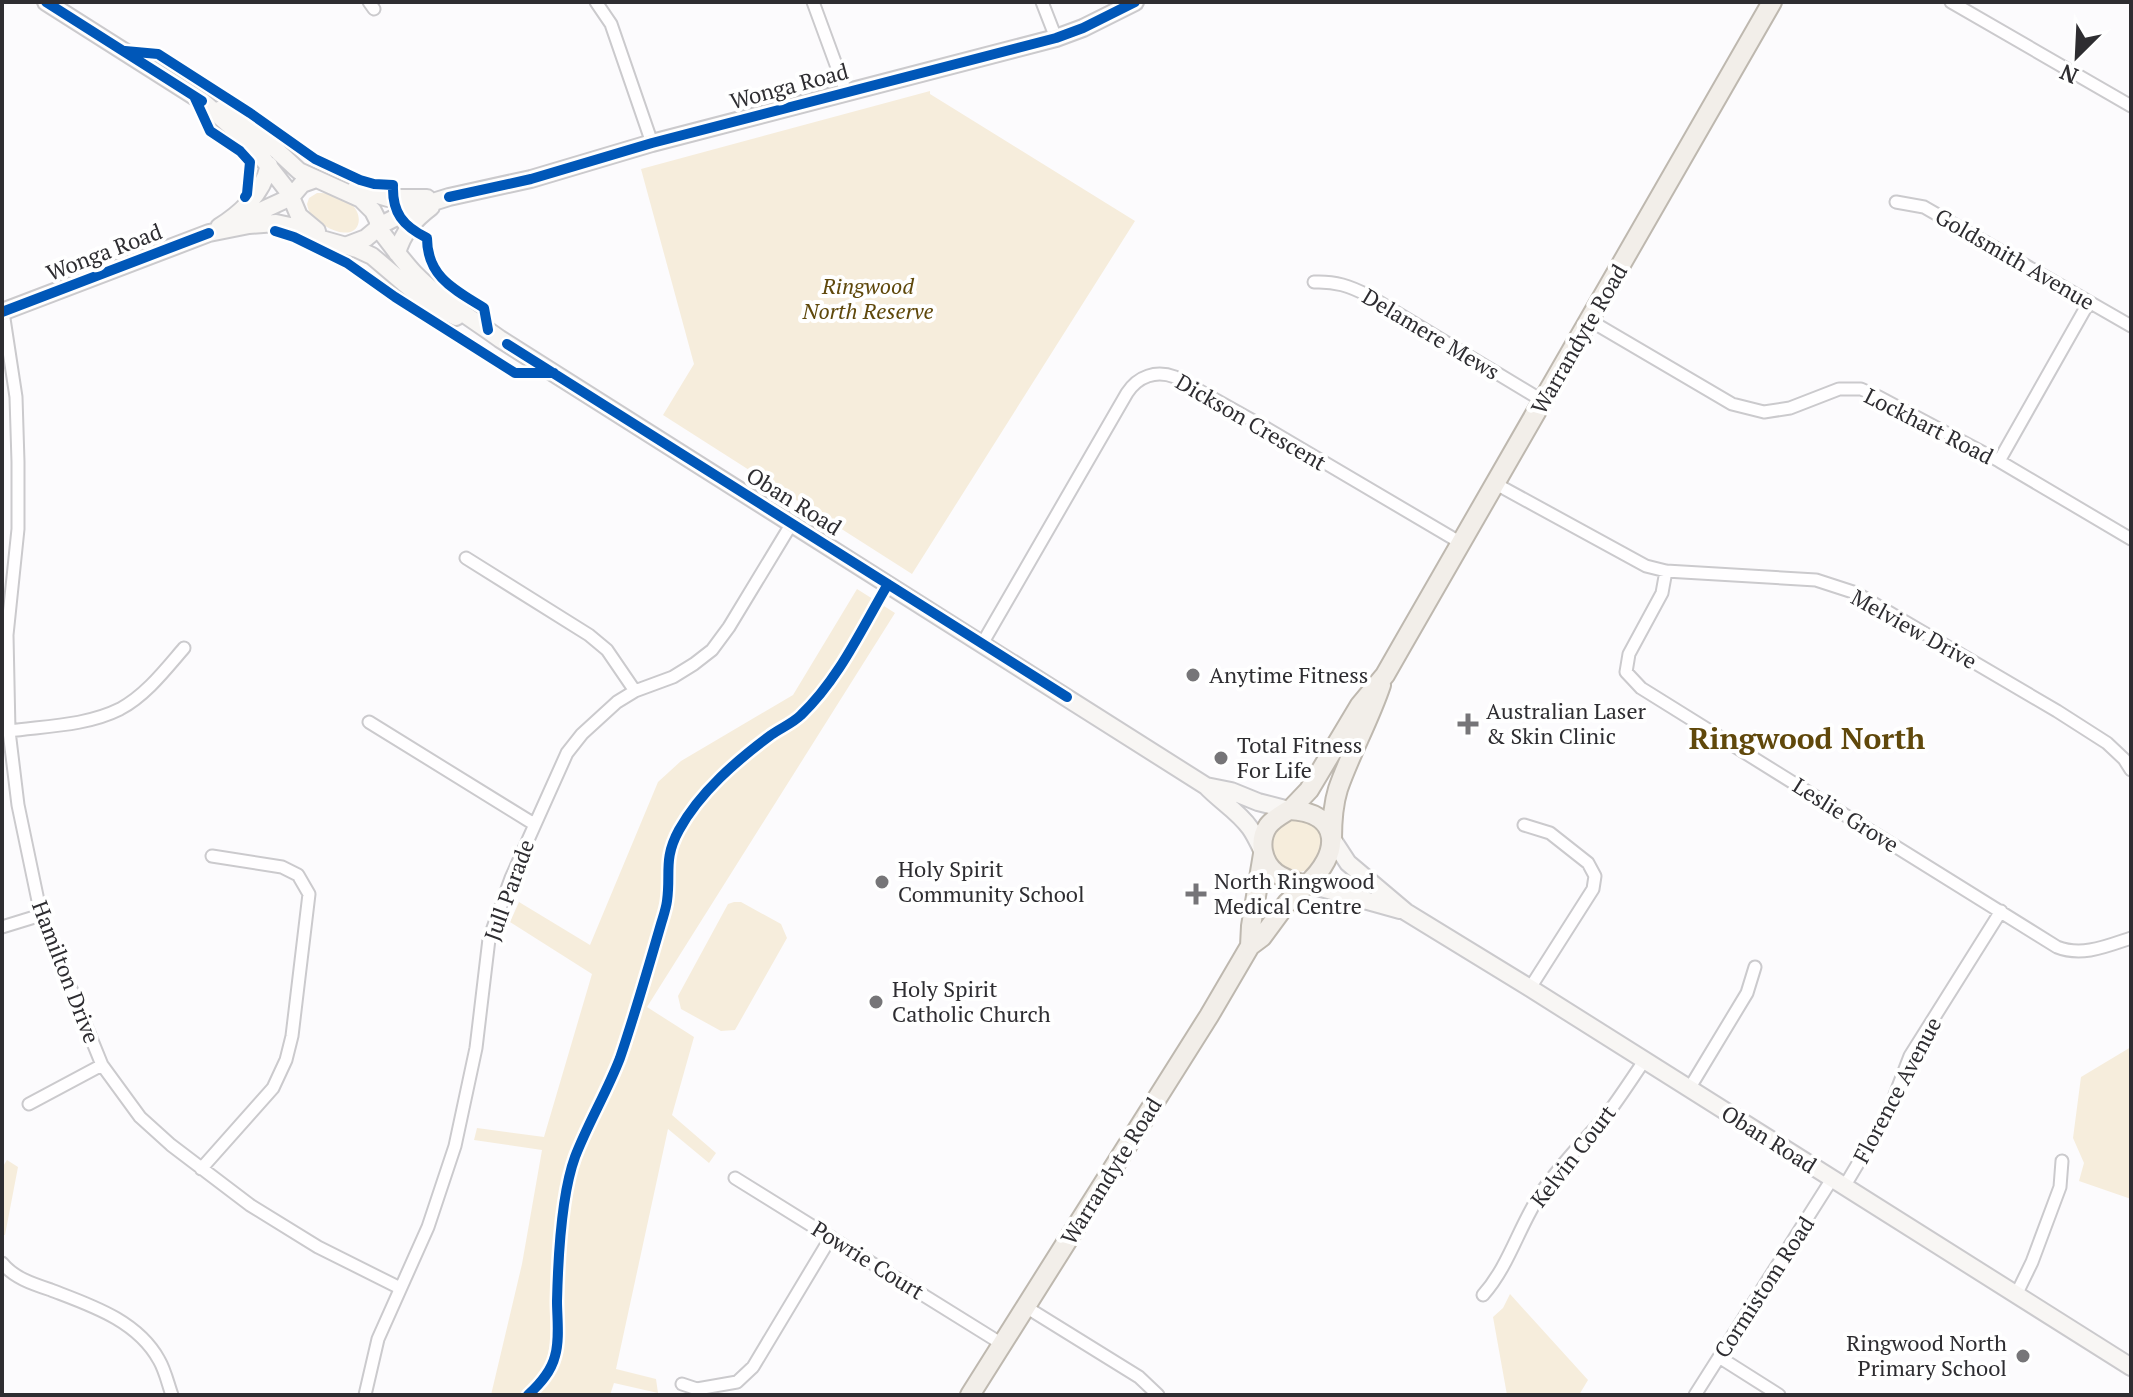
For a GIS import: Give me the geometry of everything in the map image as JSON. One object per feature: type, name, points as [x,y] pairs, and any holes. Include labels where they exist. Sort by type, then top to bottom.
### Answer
[{"type":"main road","points":[[46,2],[202,101],[242,120],[294,168],[317,179],[337,181],[388,198],[445,198]]},
{"type":"main road","name":"Wonga Road","points":[[344,246],[366,238],[379,227],[414,208],[445,198],[531,179],[652,143],[1056,38],[1091,25],[1135,2]]},
{"type":"main road","name":"Warrandyte Road","points":[[1289,810],[1309,790],[1360,705],[1385,675],[1772,2]]},
{"type":"main road","points":[[202,101],[269,165],[305,223],[344,246]]},
{"type":"main road","points":[[215,232],[247,205],[265,180],[269,165]]},
{"type":"main road","points":[[215,232],[291,196],[302,184],[317,179]]},
{"type":"main road","name":"Oban Road","points":[[317,179],[361,199],[373,211],[379,227],[397,253],[434,292],[500,339],[1206,786],[1250,827],[1263,853]]},
{"type":"main road","points":[[397,253],[409,227],[445,198]]},
{"type":"main road","points":[[215,232],[256,224],[280,224],[344,246]]},
{"type":"main road","name":"Wonga Road","points":[[2,312],[215,232]]},
{"type":"main road","name":"Oban Road","points":[[344,246],[376,258],[425,301],[500,339]]},
{"type":"main road","name":"Warrandyte Road","points":[[1332,840],[1338,789],[1372,713],[1385,675]]},
{"type":"main road","name":"Oban Road","points":[[1206,786],[1289,810]]},
{"type":"main road","points":[[1289,810],[1303,811],[1321,821],[1332,840],[1328,860],[1307,884],[1278,875],[1271,869],[1263,853],[1263,837],[1268,827],[1275,818],[1289,810]]},
{"type":"main road","name":"Oban Road","points":[[1332,840],[1348,863],[1406,912],[2131,1367]]},
{"type":"main road","name":"Warrandyte Road","points":[[1250,946],[1263,853]]},
{"type":"main road","name":"Warrandyte Road","points":[[970,1395],[1250,946],[1262,937],[1287,903],[1307,884]]},
{"type":"main road","name":"Oban Road","points":[[1307,884],[1406,912]]},
{"type":"street","points":[[596,2],[611,24],[652,143]]},
{"type":"street","points":[[813,2],[846,92]]},
{"type":"street","points":[[1042,2],[1056,38]]},
{"type":"street","points":[[1951,2],[2131,106]]},
{"type":"street","name":"Goldsmith Avenue","points":[[1896,202],[1924,207],[2131,326]]},
{"type":"street","name":"Delamere Mews","points":[[1314,282],[1332,281],[1359,291],[1543,401]]},
{"type":"street","points":[[1999,461],[2089,302]]},
{"type":"street","name":"Hamilton Drive","points":[[2,312],[16,397],[18,462],[18,529],[7,635],[7,761],[41,915],[102,1065],[140,1117],[201,1169],[250,1205],[318,1247],[400,1288]]},
{"type":"street","name":"Lockhart Road","points":[[1589,320],[1732,404],[1764,412],[1790,408],[1839,389],[1861,389],[1999,461],[2131,539]]},
{"type":"street","name":"Dickson Crescent","points":[[982,644],[1127,393],[1139,379],[1153,374],[1175,377],[1461,543]]},
{"type":"street","name":"Melview Drive","points":[[1496,484],[1646,566],[1666,571],[1816,580],[1856,593],[2107,743],[2131,770]]},
{"type":"street","name":"Jull Parade","points":[[365,1395],[378,1339],[428,1227],[455,1146],[476,1048],[489,939],[500,905],[567,753],[617,702],[635,691],[673,677],[712,650],[792,523]]},
{"type":"street","points":[[466,558],[589,635],[607,650],[635,691]]},
{"type":"street","name":"Leslie Grove","points":[[1666,571],[1662,593],[1629,654],[1626,672],[1633,680],[2057,947],[2083,952],[2131,938]]},
{"type":"street","points":[[9,731],[93,720],[122,708],[144,691],[184,648]]},
{"type":"street","points":[[369,722],[534,824]]},
{"type":"street","points":[[1524,825],[1550,833],[1588,863],[1595,876],[1593,889],[1530,988]]},
{"type":"street","points":[[201,1169],[273,1088],[286,1060],[292,1036],[309,894],[298,875],[282,867],[212,856]]},
{"type":"street","name":"Florence Avenue","points":[[1838,1183],[1888,1113],[1910,1056],[2001,911]]},
{"type":"street","points":[[2,927],[41,915]]},
{"type":"street","points":[[1689,1089],[1747,993],[1755,967]]},
{"type":"street","name":"Kelvin Court","points":[[1483,1295],[1496,1280],[1542,1192],[1605,1116],[1644,1061]]},
{"type":"street","points":[[29,1104],[102,1065]]},
{"type":"street","points":[[2016,1295],[2060,1187],[2062,1161]]},
{"type":"street","name":"Powrie Court","points":[[735,1178],[1002,1344]]},
{"type":"street","name":"Cormistom Road","points":[[1695,1395],[1838,1183]]},
{"type":"street","points":[[682,1384],[697,1389],[737,1382],[753,1367],[831,1237]]},
{"type":"street","points":[[2,1263],[25,1281],[116,1317],[142,1338],[159,1359],[172,1395]]},
{"type":"street","points":[[1026,1307],[1139,1377],[1158,1395]]},
{"type":"street","points":[[1719,1357],[1779,1395]]},
{"type":"green space","name":"Ringwood North Reserve","points":[[930,91],[930,94],[1135,221],[912,574],[663,415],[694,364],[641,169]]},
{"type":"green space","points":[[317,193],[348,200],[359,218],[357,226],[352,231],[341,232],[317,221],[307,204],[309,198]]},
{"type":"green space","points":[[857,589],[895,613],[647,1007],[694,1037],[672,1115],[716,1153],[709,1163],[668,1129],[616,1369],[656,1379],[658,1393],[614,1383],[610,1395],[491,1395],[522,1264],[542,1150],[474,1140],[477,1128],[544,1137],[592,974],[510,922],[519,902],[590,945],[658,782],[681,761],[793,695]]},
{"type":"green space","points":[[1297,820],[1315,828],[1323,846],[1315,864],[1297,872],[1279,864],[1271,846],[1279,828]]},
{"type":"green space","points":[[741,902],[781,924],[787,938],[735,1030],[721,1031],[681,1009],[678,996],[728,904]]},
{"type":"green space","points":[[2131,1047],[2131,1199],[2079,1181],[2084,1163],[2073,1138],[2081,1077]]},
{"type":"green space","points":[[7,1160],[18,1167],[5,1235],[2,1235],[2,1168]]},
{"type":"green space","points":[[1510,1294],[1588,1380],[1579,1395],[1507,1395],[1493,1317],[1503,1308]]},
{"type":"cycle path","points":[[46,2],[202,101]]},
{"type":"cycle path","points":[[449,197],[531,179],[652,143],[1056,38],[1135,2]]},
{"type":"cycle path","points":[[125,51],[158,54],[315,159],[360,180],[393,185],[397,211],[411,229],[427,238],[428,251],[437,273],[484,308],[488,330]]},
{"type":"cycle path","points":[[194,96],[210,131],[240,151],[250,162],[245,197]]},
{"type":"cycle path","points":[[275,231],[347,263],[515,373],[554,373]]},
{"type":"cycle path","points":[[2,312],[209,233]]},
{"type":"cycle path","points":[[507,344],[1067,697]]},
{"type":"cycle path","points":[[528,1395],[551,1367],[557,1349],[559,1247],[570,1172],[620,1058],[636,1008],[666,907],[669,858],[674,840],[697,803],[732,766],[798,718],[815,701],[849,652],[888,584]]},
{"type":"place","name":"Anytime Fitness","points":[[1193,675]]},
{"type":"place","name":"Australian Laser & Skin Clinic","points":[[1468,724]]},
{"type":"place","name":"Total Fitness For Life","points":[[1221,758]]},
{"type":"place","name":"Holy Spirit Community School","points":[[882,882]]},
{"type":"place","name":"North Ringwood Medical Centre","points":[[1196,894]]},
{"type":"place","name":"Holy Spirit Catholic Church","points":[[876,1002]]},
{"type":"place","name":"Ringwood North Primary School","points":[[2023,1356]]},
{"type":"district","name":"Ringwood North","points":[[1807,739]]}]
